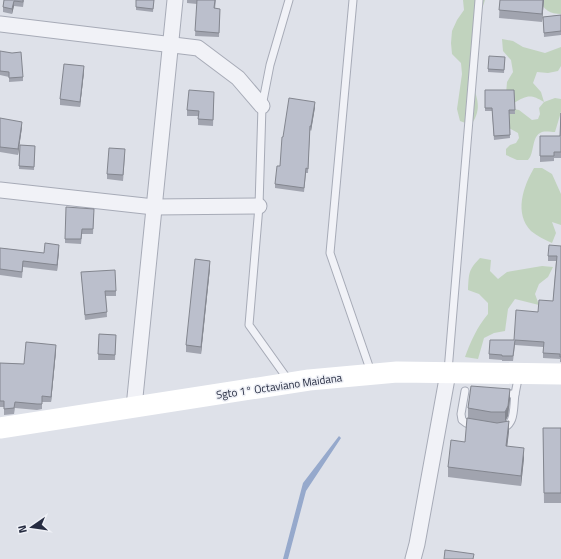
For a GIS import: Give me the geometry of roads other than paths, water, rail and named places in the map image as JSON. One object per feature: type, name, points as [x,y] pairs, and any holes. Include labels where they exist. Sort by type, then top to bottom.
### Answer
[{"type":"main road","name":"Sgto 1° Octaviano Maidana","points":[[0,428],[290,383],[372,374],[397,372],[464,382],[519,374],[561,374]]},
{"type":"street","points":[[134,407],[175,0]]},
{"type":"street","points":[[0,24],[198,48],[238,78],[262,106]]},
{"type":"street","points":[[0,190],[154,207],[259,206]]},
{"type":"street","points":[[413,559],[464,382]]},
{"type":"lane","points":[[288,0],[270,65],[262,106],[259,206],[249,325],[290,383]]},
{"type":"lane","points":[[353,0],[330,253],[372,374]]},
{"type":"lane","points":[[479,0],[464,382],[461,414],[462,420],[466,423],[480,425]]},
{"type":"lane","points":[[494,427],[508,427],[512,422],[519,374]]},
{"type":"lane","points":[[500,394],[515,394]]},
{"type":"water","points":[[339,436],[341,438],[306,491],[288,559],[283,559],[303,483]]}]
